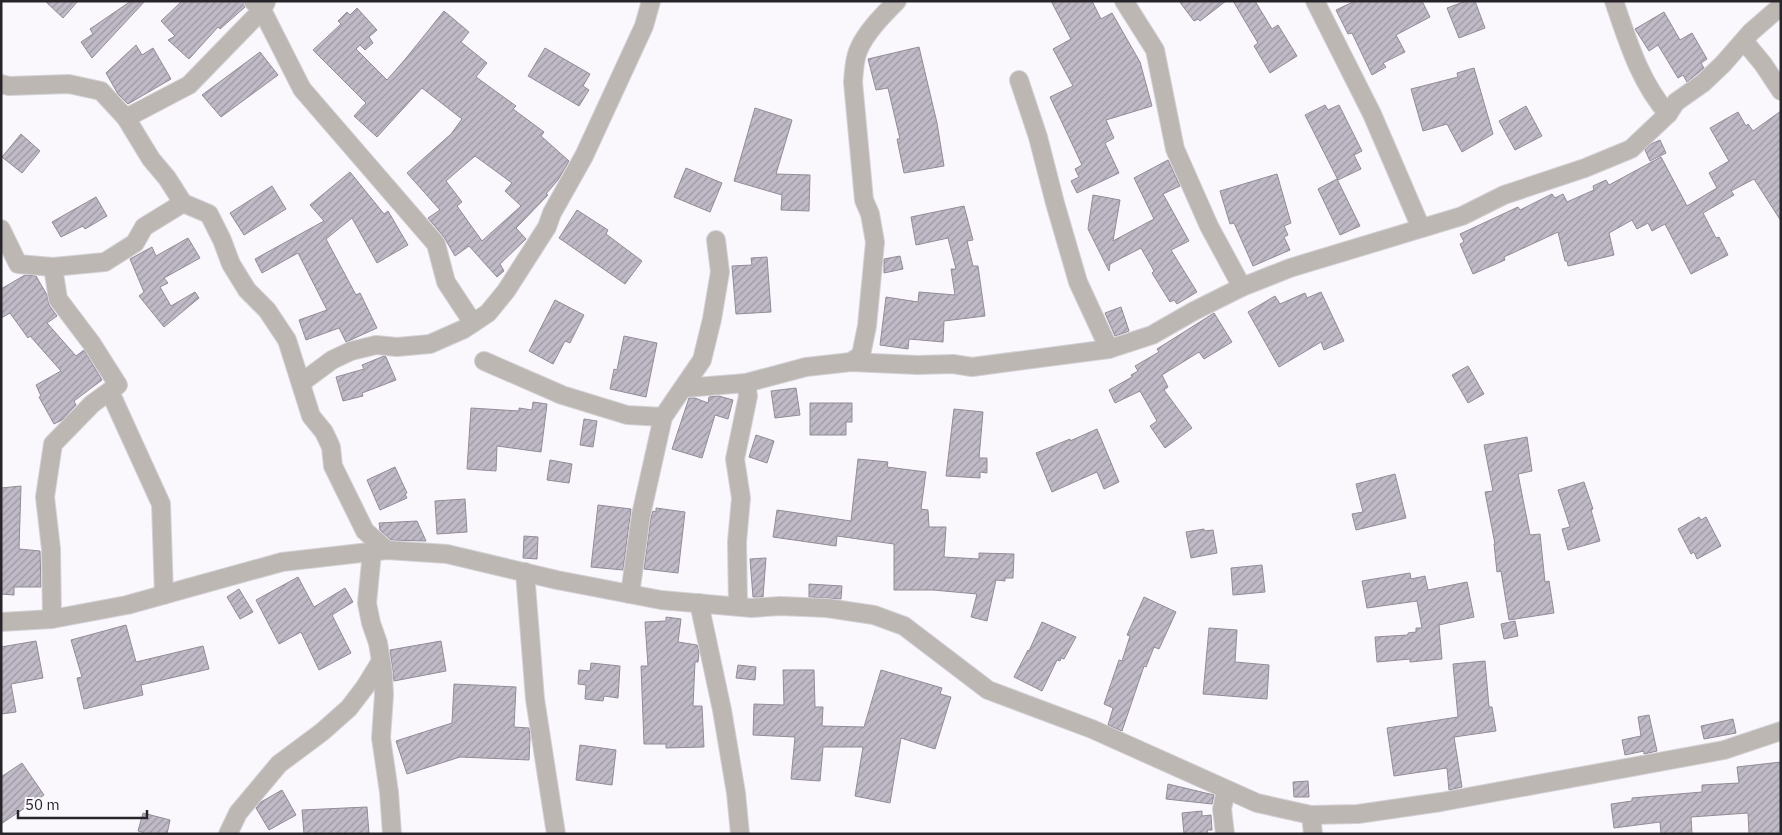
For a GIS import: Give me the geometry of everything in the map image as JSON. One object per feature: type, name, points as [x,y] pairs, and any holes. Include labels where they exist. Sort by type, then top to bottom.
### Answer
[{"type":"street","points":[[301,383],[332,360],[351,351],[376,345],[397,347],[430,344],[473,323],[488,313],[506,291],[547,226],[584,156],[644,26],[651,1]]},
{"type":"street","points":[[851,362],[861,355],[867,326],[875,242],[870,214],[864,200],[853,82],[854,64],[859,50],[870,32],[897,1]]},
{"type":"street","points":[[1124,1],[1155,50],[1175,149],[1209,226],[1242,286]]},
{"type":"street","points":[[1315,1],[1372,114],[1421,228]]},
{"type":"street","points":[[1614,1],[1633,57],[1655,99],[1668,114]]},
{"type":"street","points":[[126,118],[188,85],[261,4],[302,88],[436,244],[446,282],[473,323]]},
{"type":"street","points":[[684,388],[746,383],[806,367],[851,362],[917,365],[953,364],[972,367],[1109,349],[1152,335],[1242,286],[1290,268],[1462,216],[1504,195],[1585,168],[1631,149],[1668,114],[1676,102],[1703,83],[1744,40],[1781,6]]},
{"type":"street","points":[[1744,40],[1781,91]]},
{"type":"street","points":[[1019,80],[1038,137],[1078,282],[1109,349]]},
{"type":"street","points":[[1,84],[10,86],[68,84],[102,91],[126,118],[151,159],[167,178],[183,203],[209,214],[231,264],[246,290],[267,310],[287,340],[311,416],[324,432],[331,447],[333,466],[365,531],[380,551]]},
{"type":"street","points":[[1,229],[18,264],[53,267],[105,262],[135,243],[144,227],[183,203]]},
{"type":"street","points":[[630,594],[641,515],[663,417],[702,360],[712,319],[720,272],[716,240]]},
{"type":"street","points":[[52,620],[51,549],[45,497],[53,444],[92,404],[118,385],[92,344],[58,299],[53,267]]},
{"type":"street","points":[[484,361],[562,395],[628,414],[663,417]]},
{"type":"street","points":[[738,606],[737,542],[740,498],[735,459],[748,396],[746,383]]},
{"type":"street","points":[[110,392],[161,504],[164,595]]},
{"type":"street","points":[[350,554],[365,531]]},
{"type":"street","points":[[380,551],[367,603],[381,661],[384,694],[381,738],[389,792],[392,834]]},
{"type":"street","points":[[1,622],[52,620],[126,605],[282,562],[380,551],[447,554],[661,600],[738,606],[826,608],[874,615],[904,626],[988,690],[1092,728],[1257,803],[1311,815],[1358,814],[1441,802],[1724,750],[1781,731]]},
{"type":"street","points":[[525,572],[535,699],[556,834]]},
{"type":"street","points":[[699,603],[722,710],[736,793],[740,834]]},
{"type":"street","points":[[228,834],[238,812],[279,764],[322,732],[349,708],[381,661]]},
{"type":"street","points":[[1225,834],[1222,809],[1226,790]]},
{"type":"street","points":[[1311,815],[1313,834]]},
{"type":"building","points":[[45,1],[78,1],[63,18]]},
{"type":"building","points":[[131,1],[145,1],[92,58],[81,42],[93,34],[90,29]]},
{"type":"building","points":[[182,1],[243,1],[245,7],[220,29],[218,27],[189,59],[168,40],[175,36],[161,21]]},
{"type":"building","points":[[1051,1],[1092,1],[1101,19],[1112,13],[1140,62],[1152,106],[1106,120],[1114,138],[1105,143],[1119,173],[1077,193],[1071,181],[1079,177],[1075,169],[1082,165],[1050,97],[1073,86],[1053,49],[1071,39]]},
{"type":"building","points":[[1179,1],[1226,1],[1200,21],[1198,19],[1194,21]]},
{"type":"building","points":[[1233,1],[1255,1],[1272,29],[1278,25],[1297,56],[1270,73],[1254,46],[1258,43]]},
{"type":"building","points":[[1355,1],[1422,1],[1430,17],[1396,35],[1405,52],[1383,63],[1386,67],[1372,75],[1352,33],[1348,34],[1336,10]]},
{"type":"building","points":[[1466,1],[1475,1],[1485,28],[1459,38],[1447,8]]},
{"type":"building","points":[[357,8],[377,30],[369,37],[373,43],[365,50],[360,45],[356,49],[387,80],[444,11],[469,32],[461,42],[487,63],[476,77],[516,106],[513,109],[544,132],[541,136],[569,161],[558,180],[546,194],[548,195],[516,228],[526,239],[500,264],[504,271],[497,277],[469,246],[455,256],[444,237],[428,218],[440,210],[407,173],[451,134],[462,119],[422,88],[377,137],[354,116],[366,103],[313,50],[341,24],[338,21],[347,12],[350,15]],"holes":[[[475,156],[512,183],[505,191],[521,206],[482,241],[457,206],[462,202],[446,181]]]},
{"type":"building","points":[[1664,12],[1680,40],[1692,33],[1707,59],[1701,63],[1704,68],[1687,82],[1683,75],[1678,78],[1658,45],[1649,51],[1635,29]]},
{"type":"building","points":[[136,45],[142,55],[153,48],[171,79],[128,104],[118,94],[106,73]]},
{"type":"building","points":[[919,47],[937,123],[944,166],[904,173],[897,139],[900,139],[888,88],[876,90],[868,59]]},
{"type":"building","points":[[545,48],[590,74],[583,86],[589,90],[579,106],[528,76]]},
{"type":"building","points":[[260,52],[278,75],[221,117],[202,95]]},
{"type":"building","points":[[1474,68],[1493,134],[1462,152],[1447,124],[1423,131],[1411,89],[1458,77],[1457,73]]},
{"type":"building","points":[[1325,105],[1328,110],[1339,105],[1362,151],[1354,155],[1361,169],[1338,180],[1305,115]]},
{"type":"building","points":[[1526,106],[1542,136],[1515,150],[1499,121]]},
{"type":"building","points":[[755,108],[792,120],[776,174],[810,175],[809,211],[781,210],[782,195],[734,181]]},
{"type":"building","points":[[1781,111],[1781,221],[1754,179],[1731,191],[1734,195],[1703,213],[1716,238],[1719,237],[1728,255],[1691,274],[1665,224],[1652,231],[1648,223],[1637,229],[1632,220],[1609,233],[1614,255],[1568,266],[1558,232],[1504,257],[1505,260],[1473,274],[1460,244],[1464,242],[1460,234],[1518,207],[1520,210],[1552,194],[1555,198],[1563,194],[1567,202],[1594,190],[1593,186],[1606,180],[1609,185],[1661,157],[1687,206],[1717,188],[1709,173],[1729,161],[1710,128],[1738,112],[1746,126],[1748,124],[1753,131]]},
{"type":"building","points":[[21,134],[40,151],[22,173],[2,157]]},
{"type":"building","points":[[1660,140],[1666,153],[1650,161],[1645,150],[1651,144]]},
{"type":"building","points":[[1168,160],[1180,186],[1163,194],[1189,241],[1171,250],[1197,292],[1177,304],[1174,300],[1170,302],[1152,273],[1154,271],[1141,248],[1110,264],[1109,271],[1088,229],[1093,195],[1120,200],[1113,241],[1154,219],[1134,178]]},
{"type":"building","points":[[686,168],[722,183],[710,212],[674,197]]},
{"type":"building","points":[[350,172],[384,214],[388,211],[408,245],[377,263],[352,218],[326,239],[356,295],[360,293],[377,328],[346,342],[339,328],[306,340],[299,320],[327,310],[298,253],[262,273],[255,259],[324,221],[310,205]]},
{"type":"building","points":[[1277,174],[1291,223],[1284,226],[1288,235],[1284,237],[1290,250],[1253,266],[1234,223],[1230,224],[1220,191]]},
{"type":"building","points":[[1337,179],[1360,226],[1340,235],[1318,189]]},
{"type":"building","points":[[272,186],[286,209],[244,235],[230,213]]},
{"type":"building","points":[[96,197],[107,216],[85,229],[83,226],[61,237],[52,222]]},
{"type":"building","points":[[964,206],[973,240],[967,241],[973,266],[978,266],[985,316],[944,321],[943,342],[909,339],[908,349],[880,345],[886,297],[918,302],[919,292],[955,295],[951,269],[956,269],[948,238],[916,245],[911,217]]},
{"type":"building","points":[[577,210],[608,230],[606,234],[642,261],[625,284],[559,238]]},
{"type":"building","points":[[188,238],[200,258],[164,278],[168,283],[160,287],[171,306],[195,292],[199,298],[164,327],[139,296],[144,292],[130,259],[152,247],[156,256]]},
{"type":"building","points":[[900,256],[903,269],[884,273],[884,259]]},
{"type":"building","points":[[767,257],[771,312],[736,314],[732,266],[752,265],[751,258]]},
{"type":"building","points":[[25,275],[36,276],[47,295],[49,305],[57,316],[47,323],[76,356],[84,350],[102,380],[74,401],[76,405],[62,420],[54,424],[39,397],[41,396],[36,385],[61,371],[30,336],[28,338],[10,313],[1,318],[1,289]]},
{"type":"building","points":[[1321,292],[1344,341],[1324,350],[1321,342],[1279,367],[1248,312],[1275,296],[1280,304],[1305,293],[1307,298]]},
{"type":"building","points":[[555,300],[584,315],[570,343],[565,341],[553,364],[529,351]]},
{"type":"building","points":[[1121,307],[1129,331],[1115,336],[1105,313]]},
{"type":"building","points":[[1214,313],[1232,342],[1204,359],[1199,352],[1162,375],[1168,387],[1164,390],[1192,428],[1165,448],[1150,426],[1157,421],[1140,391],[1115,403],[1109,390],[1132,377],[1131,375],[1138,371],[1135,366],[1159,352],[1157,349]]},
{"type":"building","points":[[624,336],[657,343],[646,397],[610,389],[614,369],[617,370]]},
{"type":"building","points":[[384,356],[396,380],[362,393],[363,396],[343,401],[336,377],[364,369],[362,365]]},
{"type":"building","points":[[1468,366],[1484,394],[1468,403],[1452,375]]},
{"type":"building","points":[[796,388],[800,415],[775,418],[771,391]]},
{"type":"building","points":[[719,396],[733,400],[728,419],[715,415],[702,458],[672,449],[689,398],[695,398],[708,403],[709,397]]},
{"type":"building","points":[[533,402],[547,404],[541,452],[497,446],[496,471],[467,469],[471,408],[519,411],[519,408],[532,410]]},
{"type":"building","points":[[810,403],[852,403],[852,422],[846,422],[846,435],[810,435]]},
{"type":"building","points":[[954,409],[983,412],[979,458],[987,458],[987,473],[980,472],[980,478],[946,476]]},
{"type":"building","points":[[584,419],[597,421],[593,447],[580,445]]},
{"type":"building","points":[[1097,429],[1119,482],[1104,489],[1097,472],[1052,492],[1036,453]]},
{"type":"building","points":[[756,435],[774,441],[767,463],[749,457]]},
{"type":"building","points":[[1527,437],[1532,471],[1518,474],[1530,535],[1540,534],[1545,582],[1549,581],[1554,613],[1509,620],[1501,571],[1497,572],[1495,544],[1485,492],[1493,491],[1484,445]]},
{"type":"building","points":[[858,459],[888,462],[887,467],[926,472],[921,509],[928,510],[929,527],[946,527],[944,557],[979,559],[979,553],[1014,554],[1013,578],[1005,578],[1005,581],[996,580],[987,621],[971,617],[977,594],[933,590],[894,590],[894,544],[837,536],[836,546],[773,537],[777,510],[851,521]]},
{"type":"building","points":[[550,460],[572,464],[569,483],[547,480]]},
{"type":"building","points":[[395,467],[407,493],[405,494],[407,498],[380,510],[367,480]]},
{"type":"building","points":[[1395,474],[1406,518],[1356,530],[1352,514],[1363,512],[1356,484]]},
{"type":"building","points":[[1584,482],[1593,509],[1591,510],[1600,541],[1568,550],[1562,529],[1570,527],[1558,490]]},
{"type":"building","points":[[21,486],[19,549],[40,551],[41,587],[14,587],[14,595],[1,594],[1,488]]},
{"type":"building","points":[[465,499],[467,532],[437,534],[435,501]]},
{"type":"building","points":[[598,505],[631,509],[623,570],[591,567]]},
{"type":"building","points":[[656,508],[685,512],[678,573],[644,569],[651,517],[653,511],[656,512]]},
{"type":"building","points":[[1699,517],[1701,520],[1706,517],[1721,546],[1697,559],[1694,552],[1691,554],[1678,529]]},
{"type":"building","points":[[417,521],[426,541],[391,540],[380,530],[379,523]]},
{"type":"building","points":[[1204,529],[1204,531],[1213,530],[1217,553],[1191,558],[1186,532]]},
{"type":"building","points":[[524,536],[538,537],[537,559],[523,558]]},
{"type":"building","points":[[766,558],[763,597],[753,597],[750,559]]},
{"type":"building","points":[[1262,565],[1265,592],[1233,595],[1231,568]]},
{"type":"building","points":[[1410,573],[1411,579],[1425,576],[1428,590],[1467,582],[1474,617],[1439,625],[1442,659],[1410,662],[1410,659],[1377,662],[1375,637],[1408,635],[1408,633],[1416,632],[1416,628],[1422,628],[1417,601],[1367,608],[1362,581]]},
{"type":"building","points":[[298,577],[314,607],[345,588],[353,602],[332,615],[351,653],[319,670],[301,632],[279,644],[256,600]]},
{"type":"building","points":[[809,584],[842,586],[841,599],[809,597]]},
{"type":"building","points":[[239,589],[253,612],[240,619],[227,597]]},
{"type":"building","points":[[1144,597],[1176,612],[1159,649],[1154,647],[1146,667],[1144,666],[1122,731],[1108,725],[1113,708],[1104,704],[1119,660],[1122,661],[1130,636],[1127,635]]},
{"type":"building","points":[[666,617],[681,619],[678,642],[697,645],[699,652],[698,662],[695,662],[693,706],[702,706],[704,747],[666,748],[666,744],[644,744],[641,666],[648,666],[645,622],[666,621]]},
{"type":"building","points":[[1515,621],[1518,636],[1504,639],[1501,624]]},
{"type":"building","points":[[1042,622],[1076,637],[1064,659],[1057,660],[1042,691],[1014,677],[1029,651]]},
{"type":"building","points":[[126,625],[136,662],[203,646],[209,669],[141,685],[143,695],[84,709],[77,678],[82,677],[71,640]]},
{"type":"building","points":[[1209,628],[1237,630],[1235,662],[1269,665],[1267,699],[1203,694]]},
{"type":"building","points":[[36,641],[43,678],[11,684],[16,712],[1,714],[1,647]]},
{"type":"building","points":[[441,641],[446,671],[394,681],[390,650]]},
{"type":"building","points":[[1485,661],[1489,707],[1492,707],[1496,731],[1454,737],[1462,787],[1449,790],[1447,768],[1394,776],[1387,728],[1458,717],[1453,664]]},
{"type":"building","points":[[591,663],[620,666],[618,698],[604,696],[603,701],[585,699],[586,685],[578,684],[579,670],[590,671]]},
{"type":"building","points":[[738,665],[756,667],[755,680],[736,678]]},
{"type":"building","points":[[783,670],[814,670],[815,707],[823,707],[822,726],[864,727],[881,670],[942,688],[940,694],[951,697],[935,749],[901,738],[890,803],[855,796],[863,747],[823,747],[820,781],[791,779],[795,737],[753,735],[754,704],[784,705]]},
{"type":"building","points":[[454,684],[516,687],[514,727],[529,728],[529,760],[460,757],[407,774],[396,741],[452,723]]},
{"type":"building","points":[[1649,715],[1657,751],[1644,754],[1644,751],[1625,755],[1622,740],[1641,736],[1638,717]]},
{"type":"building","points":[[1733,719],[1736,733],[1704,739],[1701,726]]},
{"type":"building","points":[[580,745],[616,750],[612,785],[576,780]]},
{"type":"building","points":[[1781,762],[1781,834],[1749,834],[1748,813],[1691,817],[1692,834],[1661,834],[1660,822],[1614,828],[1611,804],[1632,801],[1632,798],[1702,792],[1702,785],[1739,783],[1737,767]]},
{"type":"building","points":[[22,763],[44,795],[1,824],[1,777]]},
{"type":"building","points":[[1308,781],[1309,797],[1294,797],[1293,782]]},
{"type":"building","points":[[1168,784],[1214,795],[1212,804],[1166,799]]},
{"type":"building","points":[[282,790],[296,815],[269,830],[256,808],[261,802]]},
{"type":"building","points":[[367,807],[369,834],[304,834],[302,810]]},
{"type":"building","points":[[1202,811],[1202,816],[1211,815],[1212,830],[1207,830],[1208,834],[1184,834],[1182,813]]},
{"type":"building","points":[[143,813],[170,820],[167,834],[142,834],[142,832],[138,831]]}]
